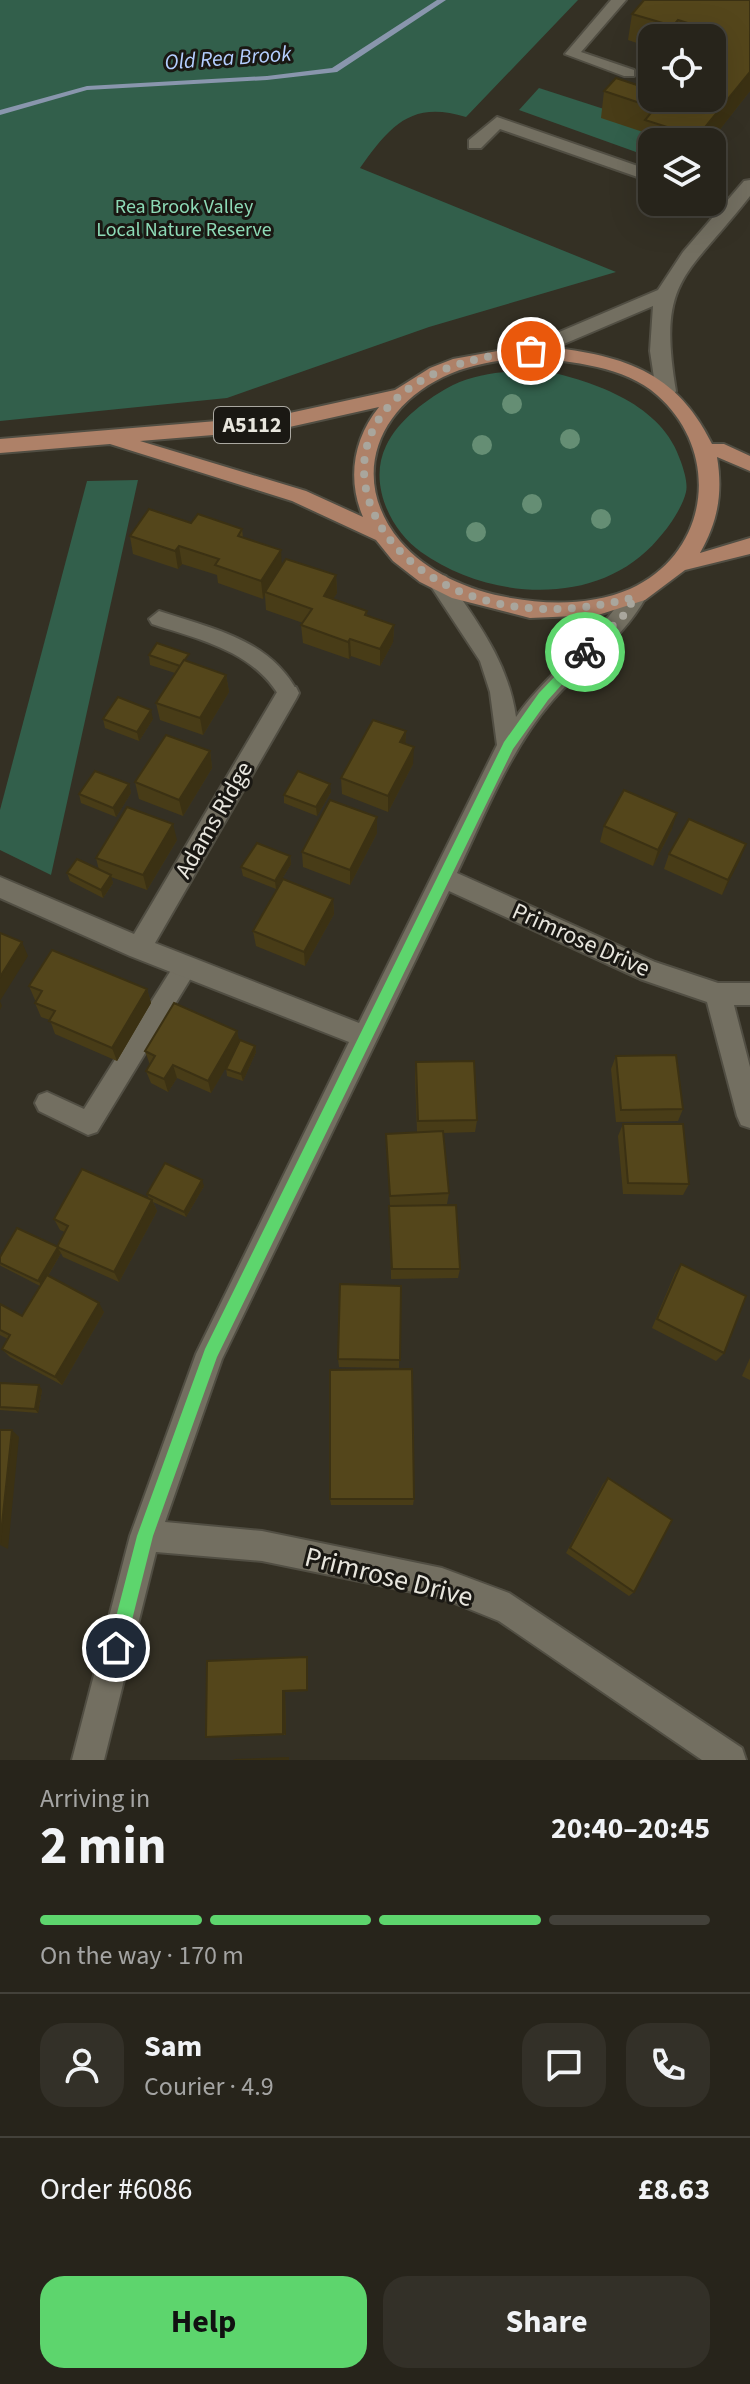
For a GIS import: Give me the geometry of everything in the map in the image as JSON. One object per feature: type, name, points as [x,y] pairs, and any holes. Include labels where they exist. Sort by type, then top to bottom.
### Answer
[{"type":"main road","points":[[690,564],[716,528],[725,487],[717,449],[695,417],[666,391],[610,364],[579,356],[531,351],[464,361],[429,376],[399,396],[377,422],[363,458],[365,497],[384,535],[407,561],[439,582],[475,598],[515,608],[557,611],[597,607],[635,597],[690,564],[750,546]]},
{"type":"main road","name":"A5112","points":[[0,446],[276,423],[399,396]]},
{"type":"main road","name":"A5112","points":[[103,437],[299,496],[384,535]]},
{"type":"main road","points":[[717,449],[750,464]]},
{"type":"street","points":[[475,144],[497,122],[638,172]]},
{"type":"street","points":[[666,391],[657,348],[657,318],[664,294],[679,265],[734,207],[750,185]]},
{"type":"street","points":[[726,204],[734,207]]},
{"type":"street","points":[[531,351],[664,294]]},
{"type":"street","points":[[439,582],[490,659],[501,692],[508,745]]},
{"type":"street","points":[[88,1760],[145,1536],[210,1354],[446,879],[508,745],[543,696],[624,615],[635,597]]},
{"type":"street","name":"Adams Ridge","points":[[139,948],[288,693]]},
{"type":"street","name":"Primrose Drive","points":[[446,879],[649,971],[718,994],[750,994]]},
{"type":"street","points":[[0,887],[139,948],[366,1037]]},
{"type":"street","points":[[718,994],[750,1116]]},
{"type":"street","name":"Primrose Drive","points":[[145,1536],[262,1546],[442,1583],[509,1609],[730,1760]]},
{"type":"lane","points":[[619,0],[572,54],[629,73]]},
{"type":"lane","points":[[159,619],[258,656],[282,676],[288,693]]},
{"type":"lane","points":[[47,1103],[88,1124],[186,966]]},
{"type":"green space","name":"Rea Brook Valley Local Nature Reserve","points":[[0,0],[578,0],[466,117],[430,112],[404,120],[381,140],[360,168],[616,272],[429,327],[227,398],[0,421]]},
{"type":"green space","points":[[539,88],[607,110],[639,128],[638,149],[636,152],[519,110]]},
{"type":"green space","points":[[542,370],[605,389],[643,411],[672,442],[681,462],[686,492],[675,517],[658,539],[634,561],[606,577],[576,586],[544,590],[511,588],[449,568],[410,543],[385,505],[381,490],[381,460],[398,427],[443,390],[485,375]]},
{"type":"green space","points":[[138,480],[51,875],[0,850],[0,810],[87,481]]},
{"type":"building","points":[[644,0],[750,0],[750,72],[726,102],[726,24],[691,24],[678,20],[675,24],[666,24],[632,14]]},
{"type":"building","points":[[616,78],[638,85],[638,102],[604,91]]},
{"type":"building","points":[[652,112],[717,112],[704,128],[670,128],[645,120]]},
{"type":"building","points":[[149,509],[191,523],[198,514],[242,529],[238,536],[281,550],[261,581],[215,565],[219,559],[179,546],[175,551],[130,536]]},
{"type":"building","points":[[286,559],[336,575],[324,596],[367,611],[365,615],[394,625],[380,649],[350,639],[348,642],[301,625],[312,609],[265,592]]},
{"type":"building","points":[[157,643],[189,654],[180,666],[149,655]]},
{"type":"building","points":[[184,660],[226,675],[200,718],[156,703]]},
{"type":"building","points":[[118,697],[151,710],[137,732],[103,719]]},
{"type":"building","points":[[373,720],[406,731],[400,742],[414,747],[388,796],[341,778]]},
{"type":"building","points":[[166,735],[210,751],[179,800],[135,782]]},
{"type":"building","points":[[95,771],[129,784],[113,808],[79,794]]},
{"type":"building","points":[[298,771],[330,784],[316,807],[284,795]]},
{"type":"building","points":[[624,790],[677,813],[658,850],[604,826]]},
{"type":"building","points":[[330,800],[377,817],[350,870],[302,852]]},
{"type":"building","points":[[127,807],[173,824],[143,875],[96,858]]},
{"type":"building","points":[[689,819],[746,844],[728,880],[669,854]]},
{"type":"building","points":[[257,843],[290,856],[275,881],[241,867]]},
{"type":"building","points":[[77,859],[111,875],[101,890],[67,873]]},
{"type":"building","points":[[283,879],[333,899],[304,952],[253,931]]},
{"type":"building","points":[[0,933],[22,942],[0,977]]},
{"type":"building","points":[[52,950],[147,989],[112,1048],[49,1021],[55,1011],[35,1003],[42,991],[29,986]]},
{"type":"building","points":[[174,1003],[237,1031],[208,1081],[173,1065],[164,1079],[146,1071],[155,1056],[145,1051]]},
{"type":"building","points":[[240,1040],[255,1046],[241,1074],[226,1069]]},
{"type":"building","points":[[676,1055],[683,1109],[621,1110],[616,1056]]},
{"type":"building","points":[[474,1061],[477,1120],[418,1121],[416,1062]]},
{"type":"building","points":[[623,1124],[683,1124],[689,1184],[628,1183]]},
{"type":"building","points":[[443,1131],[449,1193],[390,1196],[386,1134]]},
{"type":"building","points":[[165,1163],[202,1180],[184,1212],[147,1194]]},
{"type":"building","points":[[82,1169],[152,1200],[114,1272],[57,1247],[68,1226],[54,1219]]},
{"type":"building","points":[[456,1205],[460,1269],[392,1269],[389,1206]]},
{"type":"building","points":[[17,1228],[58,1247],[38,1281],[0,1263],[0,1257]]},
{"type":"building","points":[[681,1264],[746,1296],[724,1353],[657,1319]]},
{"type":"building","points":[[47,1275],[99,1303],[55,1377],[2,1349],[10,1335],[0,1330],[0,1304],[22,1316]]},
{"type":"building","points":[[340,1284],[401,1286],[400,1360],[338,1359]]},
{"type":"building","points":[[412,1369],[414,1499],[330,1499],[330,1370]]},
{"type":"building","points":[[0,1383],[39,1385],[35,1409],[0,1407]]},
{"type":"building","points":[[0,1430],[12,1430],[0,1543]]},
{"type":"building","points":[[608,1478],[672,1520],[634,1592],[570,1548]]},
{"type":"building","points":[[307,1657],[307,1690],[283,1691],[283,1734],[206,1737],[207,1661]]},
{"type":"building","points":[[288,1758],[288,1760],[234,1760]]},
{"type":"waterway","name":"Old Rea Brook","points":[[0,113],[87,88],[267,78],[334,70],[442,0]]},
{"type":"way so far","points":[[531,351],[464,361],[429,376],[399,396],[377,422],[363,458],[365,497],[384,535],[407,561],[439,582],[475,598],[515,608],[557,611],[597,607],[635,597],[624,615],[585,652]]},
{"type":"route","points":[[116,1648],[145,1536],[210,1354],[446,879],[508,745],[543,696],[585,652]]}]
